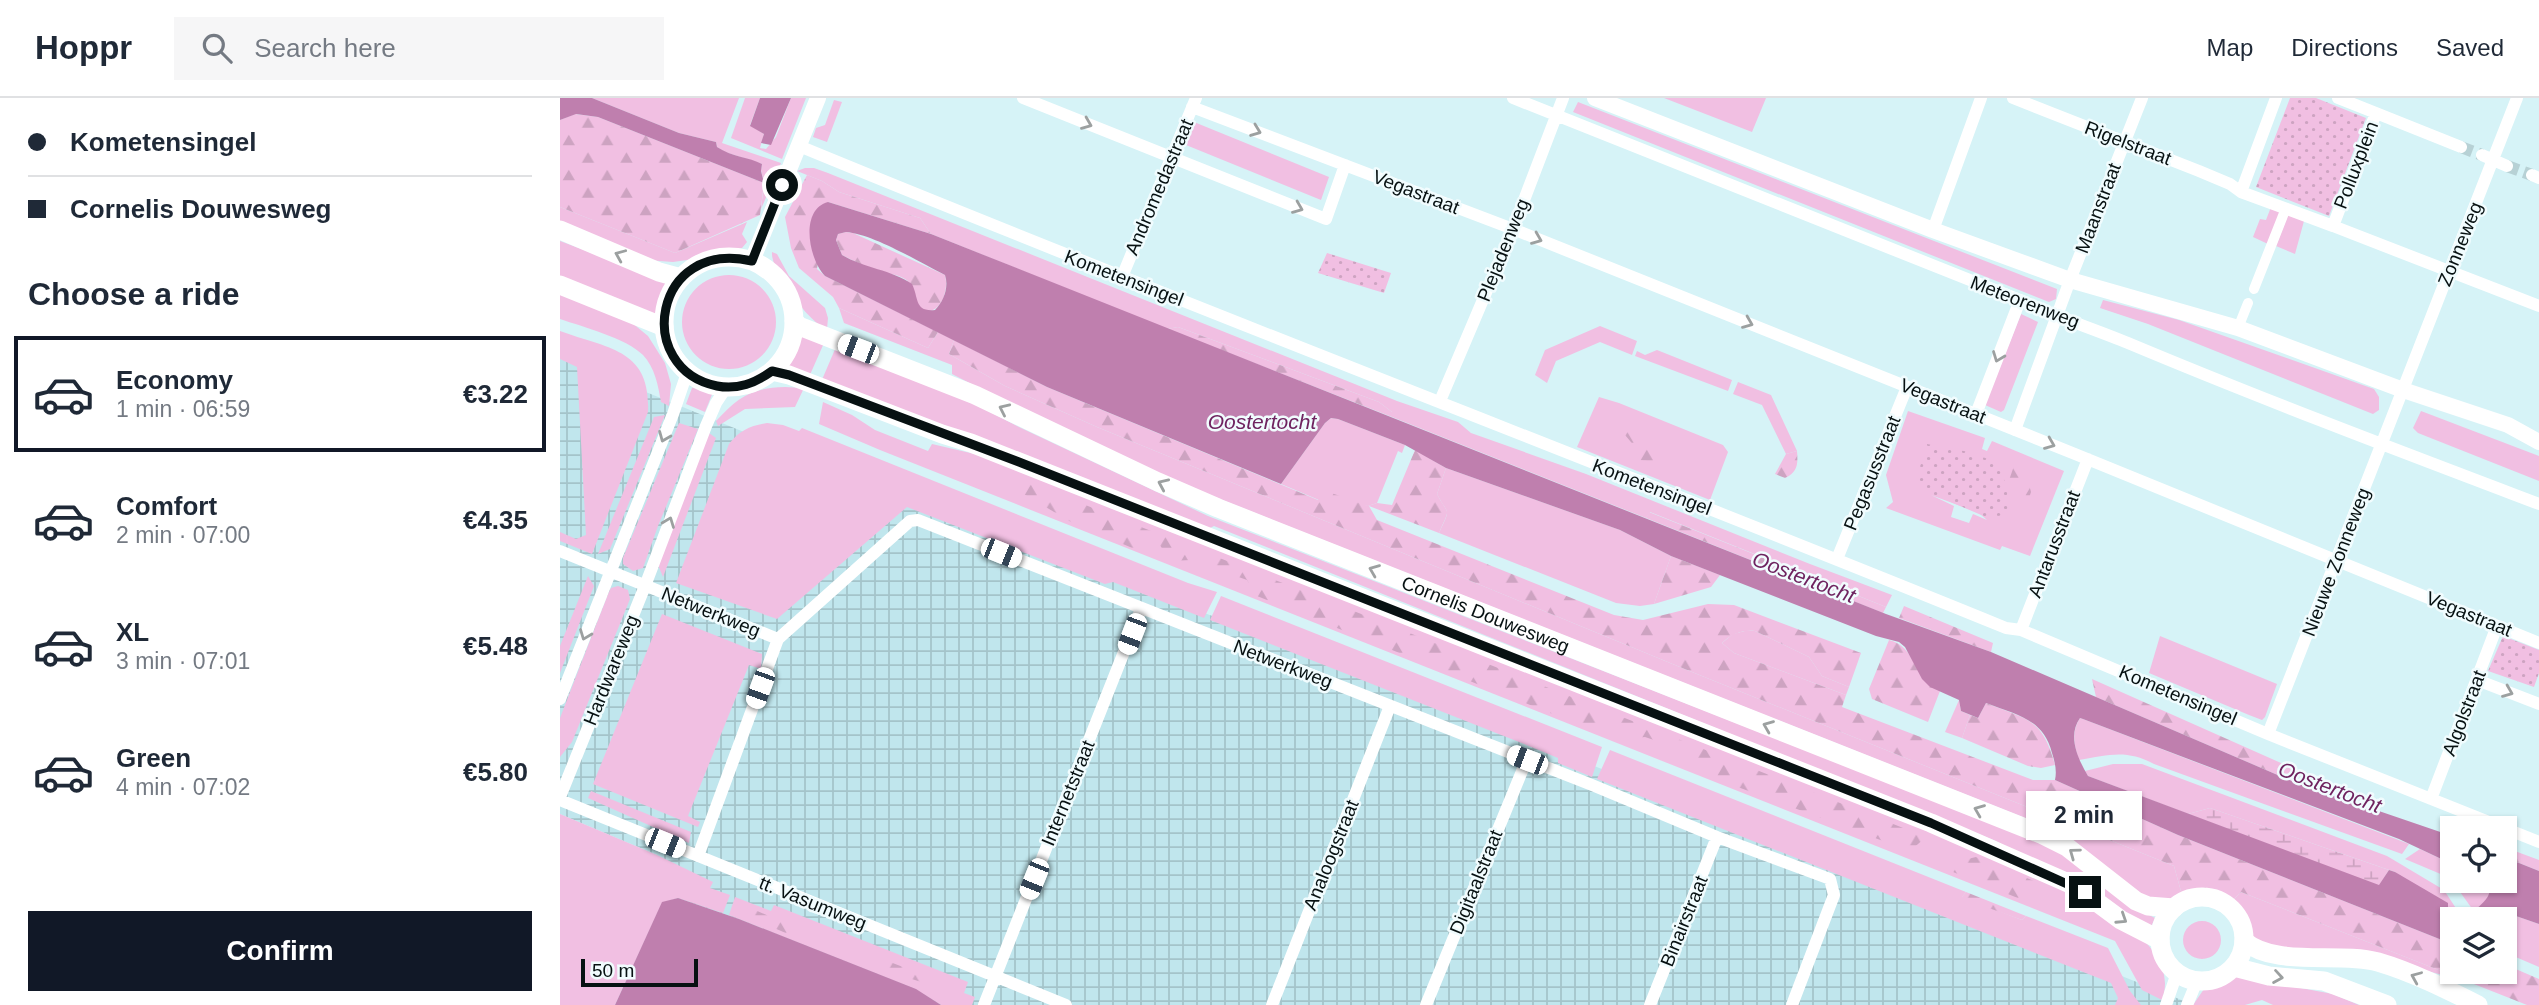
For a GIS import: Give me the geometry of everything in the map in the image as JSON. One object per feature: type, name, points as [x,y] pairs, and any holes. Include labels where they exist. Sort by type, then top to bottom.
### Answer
[{"type":"main road","points":[[560,230],[659,272],[681,278]]},
{"type":"main road","points":[[719,257],[752,261],[770,271],[784,286],[792,306],[794,321],[791,343],[772,371],[750,384],[726,387],[705,383],[687,373],[669,347],[664,327],[668,297],[689,270],[703,262],[719,257]]},
{"type":"main road","points":[[560,285],[664,327]]},
{"type":"main road","name":"Cornelis Douwesweg","points":[[794,321],[799,326],[975,395],[1218,508],[2055,840],[2137,901],[2147,906],[2174,908]]},
{"type":"main road","name":"Cornelis Douwesweg","points":[[772,371],[971,443],[1931,823],[2075,886],[2121,919],[2160,940]]},
{"type":"main road","points":[[2196,897],[2208,897],[2231,908],[2239,917],[2245,941],[2234,967],[2219,978],[2197,981],[2177,973],[2166,962],[2160,940],[2164,922],[2174,908],[2196,897]]},
{"type":"main road","points":[[2245,941],[2272,954],[2359,958],[2377,962],[2478,1005]]},
{"type":"main road","points":[[2234,967],[2269,976],[2324,981],[2387,1005]]},
{"type":"street","points":[[752,261],[818,98]]},
{"type":"street","points":[[1023,98],[1326,219],[1346,165]]},
{"type":"street","name":"Meteorenweg","points":[[1513,98],[2218,381],[2539,504]]},
{"type":"street","name":"Plejadenweg","points":[[1440,401],[1513,229],[1563,98]]},
{"type":"street","name":"Meteorenweg","points":[[1595,98],[1933,230],[2070,280],[2238,328],[2403,390],[2508,425],[2539,442]]},
{"type":"street","points":[[1933,230],[1981,98]]},
{"type":"street","name":"Rigelstraat","points":[[2012,98],[2230,184],[2241,192]]},
{"type":"street","name":"Maanstraat","points":[[2015,430],[2070,280],[2142,98]]},
{"type":"street","points":[[2241,192],[2276,98]]},
{"type":"street","name":"Polluxplein","points":[[2241,192],[2333,226],[2376,113],[2338,98]]},
{"type":"street","name":"Zonneweg","points":[[2403,390],[2488,158],[2517,98]]},
{"type":"street","name":"Andromedastraat","points":[[1122,277],[1194,102]]},
{"type":"street","name":"Vegastraat","points":[[1194,102],[1346,165],[2088,459],[2136,481],[2337,559],[2539,643]]},
{"type":"street","points":[[2376,113],[2461,146]]},
{"type":"street","name":"Kometensingel","points":[[799,146],[993,227],[1440,401],[2006,628],[2021,629],[2269,734],[2474,816]]},
{"type":"street","points":[[2488,158],[2507,166]]},
{"type":"street","points":[[2254,289],[2286,208]]},
{"type":"street","points":[[2333,226],[2539,306]]},
{"type":"street","points":[[1976,414],[2020,300]]},
{"type":"street","points":[[2238,328],[2248,303]]},
{"type":"street","name":"Hardwareweg","points":[[560,699],[687,373]]},
{"type":"street","name":"Hardwareweg","points":[[560,799],[703,433],[726,387]]},
{"type":"street","name":"Pegasusstraat","points":[[1837,559],[1907,387]]},
{"type":"street","name":"Nieuwe Zonneweg","points":[[2269,734],[2403,390]]},
{"type":"street","name":"Antarusstraat","points":[[2021,629],[2088,459]]},
{"type":"street","name":"Netwerkweg","points":[[560,551],[778,639],[910,521],[918,520],[1717,837],[1830,879],[1834,895],[1792,1005]]},
{"type":"street","name":"Internetstraat","points":[[984,1005],[1141,609]]},
{"type":"street","name":"Algolstraat","points":[[2431,799],[2497,626]]},
{"type":"street","points":[[698,856],[778,639]]},
{"type":"street","points":[[2477,680],[2539,704]]},
{"type":"street","name":"Analoogstraat","points":[[1272,1005],[1390,706]]},
{"type":"street","name":"Digitaalstraat","points":[[1426,1005],[1527,760]]},
{"type":"street","name":"tt. Vasumweg","points":[[560,799],[1066,1005]]},
{"type":"street","name":"Kometensingel","points":[[2517,833],[2539,842]]},
{"type":"street","name":"Binairstraat","points":[[1650,1005],[1717,837]]},
{"type":"street","points":[[2165,1005],[2177,973]]},
{"type":"street","points":[[2188,1005],[2197,981]]},
{"type":"shaded area","points":[[560,357],[2194,1005],[941,1005],[915,989],[739,919],[678,898],[657,855],[560,814]]},
{"type":"green space","points":[[592,98],[739,98],[722,143],[781,163],[761,209],[764,183],[762,164],[725,152],[717,147],[716,142],[679,133]]},
{"type":"green space","points":[[745,98],[760,98],[750,125],[764,134],[760,148],[766,149],[776,137],[791,98],[806,98],[782,159],[731,138]]},
{"type":"green space","points":[[1664,98],[1766,98],[1752,132]]},
{"type":"green space","points":[[2290,98],[2316,98],[2366,118],[2329,216],[2256,187]]},
{"type":"green space","points":[[834,100],[842,102],[827,142],[813,137],[816,128],[825,125]]},
{"type":"green space","points":[[1578,102],[2057,289],[2056,299],[2049,302],[1573,112]]},
{"type":"green space","points":[[575,114],[598,117],[764,183],[760,215],[675,253],[560,207],[560,120]]},
{"type":"green space","points":[[1194,122],[1329,177],[1321,200],[1186,145]]},
{"type":"green space","points":[[805,168],[828,173],[1397,401],[1458,422],[1471,433],[1586,474],[1892,595],[1886,607],[1650,512],[1646,518],[1392,417],[1392,412],[1379,402],[1178,327],[1167,329],[931,234],[920,218],[839,192],[822,181],[797,171]]},
{"type":"green space","points":[[807,175],[839,192],[920,218],[931,234],[828,202],[817,269],[825,276],[938,332],[928,348],[839,308],[833,297],[799,268],[791,248],[785,217]]},
{"type":"green space","points":[[560,207],[675,253],[747,222],[742,234],[747,242],[742,248],[704,254],[694,259],[673,262],[646,260],[560,226]]},
{"type":"green space","points":[[2271,207],[2281,213],[2268,244],[2253,237],[2260,219],[2266,220]]},
{"type":"green space","points":[[2288,215],[2304,221],[2295,254],[2276,246]]},
{"type":"green space","points":[[846,232],[945,275],[946,288],[940,304],[931,311],[923,310],[917,304],[911,286],[905,279],[867,267],[842,255],[836,240],[838,234]]},
{"type":"green space","points":[[560,241],[669,282],[657,317],[560,277]]},
{"type":"green space","points":[[772,252],[777,254],[789,276],[825,308],[827,329],[811,317],[792,295],[777,271]]},
{"type":"green space","points":[[1327,253],[1391,273],[1384,293],[1318,273]]},
{"type":"green space","points":[[720,275],[738,275],[763,288],[773,304],[776,322],[773,340],[763,356],[738,369],[720,369],[695,356],[682,331],[682,313],[695,288]]},
{"type":"green space","points":[[560,290],[631,322],[648,336],[665,363],[671,384],[669,406],[661,402],[653,371],[643,355],[626,343],[560,319]]},
{"type":"green space","points":[[2103,300],[2179,320],[2374,389],[2379,397],[2379,410],[2373,414],[2148,324],[2100,308]]},
{"type":"green space","points":[[839,308],[928,348],[938,332],[954,340],[949,354],[1005,386],[1097,427],[1692,672],[2174,866],[2182,895],[2170,900],[2142,897],[2063,833],[1192,488],[1059,429],[952,374],[952,365],[844,323]]},
{"type":"green space","points":[[2021,314],[2038,322],[2001,412],[1985,405]]},
{"type":"green space","points":[[1600,326],[1637,341],[1632,355],[1600,342],[1556,361],[1547,383],[1535,375],[1545,350]]},
{"type":"green space","points":[[1178,327],[1379,402],[1392,412],[1392,417],[1167,329]]},
{"type":"green space","points":[[560,331],[624,355],[642,375],[647,391],[648,412],[592,554],[560,541],[560,532],[576,539],[586,535],[577,367],[560,359]]},
{"type":"green space","points":[[798,333],[824,343],[809,377],[783,366]]},
{"type":"green space","points":[[954,340],[1047,387],[1318,500],[1323,490],[1368,506],[1377,503],[1392,505],[1415,450],[1446,468],[1437,494],[1447,512],[1439,533],[1369,506],[1377,520],[1614,615],[1643,620],[1708,604],[1734,605],[1861,653],[1849,687],[1822,676],[1809,657],[1755,631],[1737,633],[1722,643],[1734,653],[1846,695],[1842,707],[2033,780],[2055,780],[2178,835],[2440,939],[2440,971],[2241,892],[2233,900],[2208,892],[2182,895],[2174,866],[1692,672],[1097,427],[1005,386],[949,354]]},
{"type":"green space","points":[[836,347],[959,396],[1208,516],[2070,854],[2131,906],[2155,918],[2151,927],[1996,841],[1214,526],[1208,529],[821,382]]},
{"type":"green space","points":[[1657,350],[1732,380],[1728,391],[1635,356],[1637,351],[1645,355]]},
{"type":"green space","points":[[1738,382],[1771,395],[1797,451],[1786,454],[1762,405],[1733,394]]},
{"type":"green space","points":[[692,388],[713,392],[705,412],[686,404]]},
{"type":"green space","points":[[804,388],[795,407],[745,409],[718,426],[716,421],[746,395],[763,389]]},
{"type":"green space","points":[[1599,397],[1723,445],[1728,452],[1710,500],[1577,447]]},
{"type":"green space","points":[[823,402],[852,415],[875,430],[928,451],[932,444],[979,455],[2069,887],[2119,920],[2150,948],[2161,964],[2165,981],[2162,1000],[2142,990],[2115,941],[880,450],[819,424]]},
{"type":"green space","points":[[1908,411],[1985,438],[1982,449],[1987,451],[1992,441],[2064,471],[2030,556],[2002,546],[2000,550],[1886,508],[1893,502],[1886,475]],"holes":[[[1931,495],[1979,513],[1987,520],[1973,514],[1969,523],[1951,517],[1954,506]]]},
{"type":"green space","points":[[2421,411],[2539,456],[2539,481],[2418,433],[2413,428]]},
{"type":"green space","points":[[665,415],[610,549],[598,554],[654,417]]},
{"type":"green space","points":[[1625,415],[1632,415],[1637,424],[1655,439],[1657,462],[1630,459],[1636,448],[1625,435],[1606,451],[1599,447]]},
{"type":"green space","points":[[1331,418],[1405,445],[1402,453],[1398,451],[1377,503],[1368,506],[1319,500],[1281,484]]},
{"type":"green space","points":[[679,423],[698,429],[643,568],[633,571],[623,564],[623,558]]},
{"type":"green space","points":[[767,423],[799,431],[802,428],[1188,583],[1217,592],[1204,618],[1113,582],[1105,584],[907,507],[777,619],[676,583],[729,444],[746,429]]},
{"type":"green space","points":[[709,433],[716,438],[663,577],[658,565]]},
{"type":"green space","points":[[1927,444],[1969,452],[1996,462],[2007,486],[2008,515],[1986,517],[1932,494],[1915,483]]},
{"type":"green space","points":[[1797,451],[1795,470],[1785,478],[1775,474],[1786,454]]},
{"type":"green space","points":[[2015,463],[2024,466],[2031,492],[2028,501],[2007,486]]},
{"type":"green space","points":[[1446,468],[1620,530],[1671,556],[1654,604],[1640,606],[1616,603],[1439,533],[1447,512],[1437,494]]},
{"type":"green space","points":[[1017,478],[1926,837],[1910,851],[1719,780],[1673,758],[1672,746],[1645,737],[1635,738],[1609,717],[1595,727],[1560,717],[1257,596],[1247,580],[1191,560],[1170,561],[1158,542],[1137,550],[1071,522],[1017,490],[994,485]]},
{"type":"green space","points":[[1649,512],[1886,607],[1883,613],[1646,518]]},
{"type":"green space","points":[[1671,556],[1720,575],[1711,587],[1654,604]]},
{"type":"green space","points":[[588,576],[594,586],[560,673],[560,646]]},
{"type":"green space","points":[[618,586],[628,590],[630,599],[572,742],[560,757],[560,718],[608,594],[611,588]]},
{"type":"green space","points":[[1221,596],[1602,747],[1592,777],[1558,763],[1558,758],[1210,620]]},
{"type":"green space","points":[[1904,606],[1993,643],[1991,652],[1899,618]]},
{"type":"green space","points":[[662,614],[762,654],[761,669],[749,665],[688,816],[700,822],[698,827],[593,784]]},
{"type":"green space","points":[[1755,631],[1809,657],[1822,676],[1849,687],[1846,695],[1734,653],[1722,643],[1733,634]]},
{"type":"green space","points":[[2160,636],[2277,684],[2265,717],[2262,720],[2149,673]]},
{"type":"green space","points":[[2503,636],[2539,650],[2539,673],[2534,687],[2488,671]]},
{"type":"green space","points":[[1889,640],[1905,649],[1924,679],[1940,691],[1928,722],[1872,699],[1869,689]]},
{"type":"green space","points":[[2092,679],[2299,771],[2294,782],[2096,697]]},
{"type":"green space","points":[[1959,700],[1961,711],[1970,715],[1962,738],[1945,732]]},
{"type":"green space","points":[[1986,703],[2031,722],[2044,737],[2055,765],[2041,768],[2028,766],[1962,738],[1970,715],[1978,718]]},
{"type":"green space","points":[[2080,718],[2409,844],[2402,854],[2135,756],[2117,754],[2079,760],[2074,739]]},
{"type":"green space","points":[[1610,750],[1966,892],[1962,897],[2022,920],[2026,916],[2108,948],[2130,991],[2141,1005],[2115,1005],[2118,998],[2111,983],[1597,779]]},
{"type":"green space","points":[[2113,764],[2142,764],[2387,856],[2440,888],[2440,893],[2446,893],[2455,907],[2440,907],[2440,913],[2395,872],[2210,808],[2188,814],[2088,776],[2085,771]]},
{"type":"green space","points":[[591,791],[691,832],[689,843],[588,798]]},
{"type":"green space","points":[[2210,808],[2389,870],[2379,886],[2188,814]]},
{"type":"green space","points":[[560,814],[657,855],[713,882],[710,888],[730,895],[723,913],[678,898],[662,903],[615,1005],[560,1005]]},
{"type":"green space","points":[[2420,849],[2440,858],[2440,874],[2405,859]]},
{"type":"green space","points":[[2517,852],[2539,860],[2539,871],[2517,862]]},
{"type":"green space","points":[[1976,857],[2041,884],[2038,906],[1953,872],[1955,862]]},
{"type":"green space","points":[[1966,892],[2026,916],[2022,920],[1961,898]]},
{"type":"green space","points":[[2241,892],[2440,971],[2440,974],[2363,954],[2271,948],[2252,936],[2246,917],[2233,900]]},
{"type":"green space","points":[[2461,893],[2489,893],[2481,905],[2471,907]]},
{"type":"green space","points":[[735,897],[771,911],[774,905],[968,982],[964,993],[975,997],[972,1005],[941,1005],[915,989],[729,915]]},
{"type":"green space","points":[[746,906],[812,935],[811,944],[742,914]]},
{"type":"green space","points":[[2517,916],[2539,924],[2539,967],[2517,958]]},
{"type":"green space","points":[[2202,921],[2215,927],[2221,940],[2215,953],[2202,959],[2189,953],[2183,940],[2189,927]]},
{"type":"green space","points":[[851,947],[929,977],[962,1005],[950,1005],[931,985],[886,971],[870,960],[848,952]]},
{"type":"green space","points":[[2517,970],[2539,979],[2539,1005],[2527,1005],[2474,984],[2517,984]]},
{"type":"green space","points":[[2236,976],[2333,994],[2359,1005],[2273,1005],[2262,1000],[2245,1005],[2193,1005],[2204,989]]},
{"type":"water","points":[[560,98],[592,98],[679,133],[716,142],[717,147],[723,150],[762,164],[764,183],[598,117],[576,114],[560,120]]},
{"type":"water","points":[[760,98],[791,98],[771,145],[761,143],[764,134],[750,126]]},
{"type":"water","name":"Oostertocht","points":[[828,202],[931,234],[1886,614],[1991,652],[2294,782],[2440,832],[2440,858],[2399,839],[2083,719],[2080,718],[2074,732],[2075,747],[2088,776],[2379,885],[2389,870],[2395,872],[2448,903],[2448,907],[2440,907],[2440,939],[2178,835],[2055,780],[2055,763],[2048,741],[2035,725],[2027,719],[1986,703],[1978,718],[1961,711],[1959,700],[1930,687],[1922,679],[1905,647],[1899,642],[1876,636],[1671,556],[1620,530],[1446,468],[1405,445],[1338,419],[1331,418],[1325,423],[1281,484],[1047,387],[825,276],[819,269],[811,248],[810,225],[819,207]],"holes":[[[846,232],[869,238],[945,275],[945,294],[935,310],[920,306],[912,284],[904,279],[842,255],[836,240],[838,234]]]},
{"type":"water","points":[[2517,862],[2539,871],[2539,924],[2517,916],[2517,907],[2478,907],[2489,894],[2517,893]]},
{"type":"water","points":[[678,898],[739,919],[916,989],[941,1005],[615,1005],[662,902]]},
{"type":"tunnel","points":[[2461,147],[2482,155]]},
{"type":"tunnel","points":[[2507,166],[2532,175]]},
{"type":"route","points":[[782,185],[752,261],[719,257],[703,262],[689,270],[668,297],[664,327],[669,347],[687,373],[705,383],[738,387],[762,379],[772,371],[789,375],[971,443],[1931,823],[2085,892]]}]
